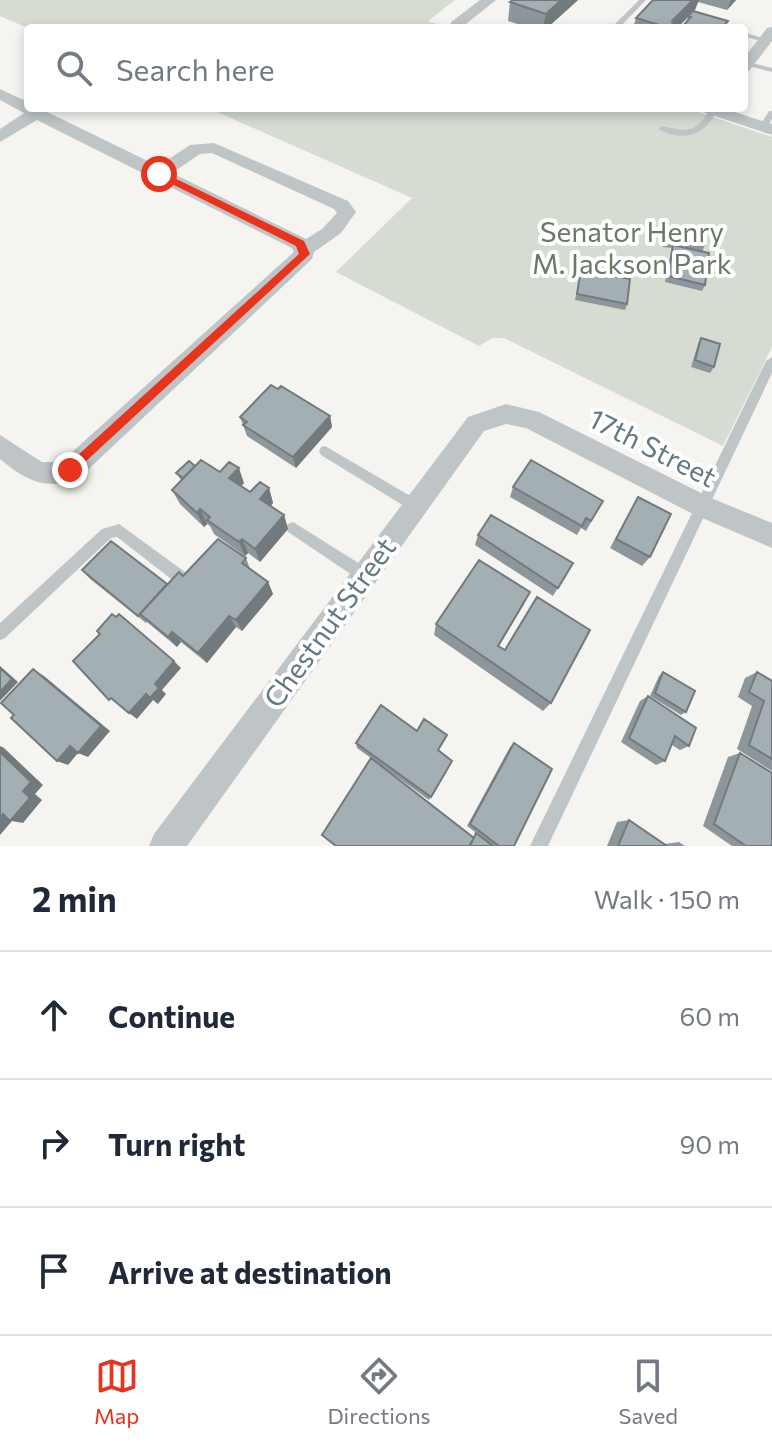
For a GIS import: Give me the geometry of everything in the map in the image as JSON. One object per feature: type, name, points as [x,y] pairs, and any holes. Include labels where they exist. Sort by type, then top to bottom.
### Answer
[{"type":"street","points":[[461,24],[489,0]]},
{"type":"street","points":[[748,62],[769,35]]},
{"type":"street","points":[[0,94],[24,107]]},
{"type":"street","points":[[723,112],[769,123]]},
{"type":"street","points":[[0,137],[36,113],[304,248]]},
{"type":"street","points":[[159,174],[196,149],[214,148],[341,205],[347,212],[344,219],[315,244],[304,248]]},
{"type":"street","points":[[0,445],[37,472],[49,476],[70,470],[302,259],[304,248]]},
{"type":"street","name":"17th Street","points":[[506,414],[531,419],[702,506],[772,536]]},
{"type":"street","name":"Chestnut Street","points":[[166,846],[476,424],[506,414]]},
{"type":"lane","points":[[619,24],[643,0]]},
{"type":"lane","points":[[749,35],[769,35]]},
{"type":"lane","points":[[748,65],[772,70]]},
{"type":"lane","points":[[662,129],[694,133],[703,129],[710,112]]},
{"type":"lane","points":[[539,846],[772,361]]},
{"type":"lane","points":[[325,451],[414,505]]},
{"type":"lane","points":[[293,528],[363,574]]},
{"type":"lane","points":[[0,633],[107,533],[119,530],[180,577]]},
{"type":"green space","points":[[0,0],[455,0],[428,21],[437,24],[24,26],[0,16]]},
{"type":"green space","name":"Senator Henry M. Jackson Park","points":[[217,112],[698,112],[772,137],[772,347],[723,446],[504,338],[492,338],[479,346],[336,272],[412,198]]},
{"type":"building","points":[[561,0],[546,14],[510,2]]},
{"type":"building","points":[[653,0],[693,0],[672,24],[656,24],[636,18]]},
{"type":"building","points":[[693,11],[728,21],[725,24],[685,24],[691,17],[688,16]]},
{"type":"building","points":[[665,231],[682,233],[683,243],[666,241]]},
{"type":"building","points":[[687,234],[704,236],[705,245],[689,244]]},
{"type":"building","points":[[673,245],[709,253],[705,285],[668,276]]},
{"type":"building","points":[[581,269],[630,279],[627,304],[577,294]]},
{"type":"building","points":[[701,338],[720,344],[714,367],[695,360]]},
{"type":"building","points":[[271,385],[278,389],[281,386],[330,416],[293,457],[243,425],[247,422],[240,417]]},
{"type":"building","points":[[201,460],[220,472],[229,462],[239,468],[229,478],[250,492],[260,482],[269,488],[260,499],[284,515],[255,549],[207,520],[210,517],[200,509],[197,513],[172,490]]},
{"type":"building","points":[[531,460],[603,501],[591,521],[586,518],[582,526],[513,487]]},
{"type":"building","points":[[189,461],[195,466],[183,478],[176,473]]},
{"type":"building","points":[[638,497],[671,514],[650,557],[616,539]]},
{"type":"building","points":[[491,515],[573,563],[558,588],[478,535]]},
{"type":"building","points":[[218,539],[246,558],[242,563],[268,582],[236,620],[229,616],[198,653],[172,632],[168,637],[140,614],[179,572],[183,576]]},
{"type":"building","points":[[111,541],[167,584],[138,616],[82,570]]},
{"type":"building","points":[[479,560],[530,592],[498,646],[505,650],[537,597],[590,630],[551,703],[436,624]]},
{"type":"building","points":[[112,614],[116,617],[119,614],[174,661],[155,684],[159,688],[150,698],[146,694],[129,713],[111,698],[109,700],[73,661],[100,634],[97,631]]},
{"type":"building","points":[[0,668],[12,679],[0,692]]},
{"type":"building","points":[[33,669],[101,726],[78,753],[70,746],[57,761],[11,718],[14,715],[1,703]]},
{"type":"building","points":[[663,672],[695,691],[686,712],[655,693]]},
{"type":"building","points":[[757,672],[772,681],[772,759],[749,745],[764,701],[749,692]]},
{"type":"building","points":[[648,696],[696,728],[689,746],[675,736],[665,761],[629,738]]},
{"type":"building","points":[[381,705],[417,731],[424,719],[447,735],[438,750],[452,761],[431,797],[356,743]]},
{"type":"building","points":[[514,743],[552,769],[514,846],[499,846],[470,824]]},
{"type":"building","points":[[0,752],[31,782],[23,791],[30,798],[10,821],[3,814],[0,817]]},
{"type":"building","points":[[740,753],[772,773],[772,846],[746,846],[714,824]]},
{"type":"building","points":[[371,758],[474,838],[469,846],[336,846],[322,835]]},
{"type":"building","points":[[629,820],[667,846],[618,846]]},
{"type":"building","points":[[476,833],[493,846],[470,846]]},
{"type":"route","points":[[70,470],[305,254],[300,244],[159,174]]}]
